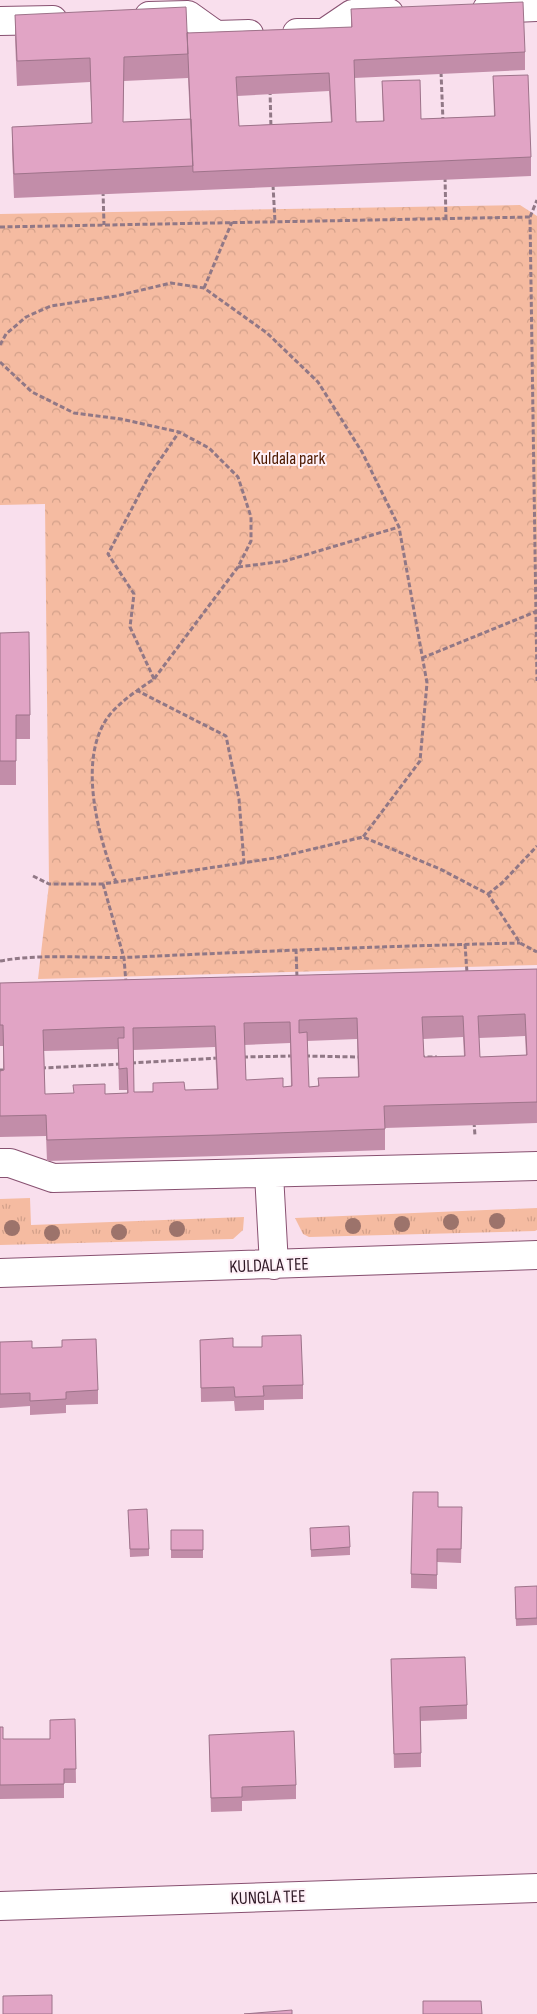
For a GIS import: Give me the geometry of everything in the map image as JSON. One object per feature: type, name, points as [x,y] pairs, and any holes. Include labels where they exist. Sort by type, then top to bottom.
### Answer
[{"type":"street","points":[[458,10],[537,7]]},
{"type":"street","points":[[123,17],[188,15],[216,35],[324,32],[352,14],[410,12]]},
{"type":"street","points":[[0,22],[76,19]]},
{"type":"street","points":[[0,1163],[10,1163],[53,1178],[537,1166]]},
{"type":"street","points":[[268,1174],[274,1265]]},
{"type":"street","name":"KULDALA TEE","points":[[0,1272],[274,1265],[537,1255]]},
{"type":"street","name":"KUNGLA TEE","points":[[0,1906],[537,1888]]},
{"type":"path","points":[[441,70],[443,130]]},
{"type":"path","points":[[270,83],[271,133]]},
{"type":"path","points":[[444,169],[446,219]]},
{"type":"path","points":[[273,182],[275,222]]},
{"type":"path","points":[[102,186],[104,225]]},
{"type":"path","points":[[537,200],[530,217],[537,681]]},
{"type":"path","points":[[0,227],[530,217]]},
{"type":"path","points":[[204,288],[232,222]]},
{"type":"path","points":[[0,345],[6,334],[26,317],[51,306],[116,296],[171,283],[204,288],[267,333],[318,382],[362,452],[400,527],[427,684],[420,760],[363,837]]},
{"type":"path","points":[[531,333],[537,333]]},
{"type":"path","points":[[0,362],[32,392],[74,413],[121,419],[179,432],[209,448],[238,477],[251,517],[251,541],[238,567],[154,679],[136,690],[111,713],[100,730],[93,759],[92,790],[107,860],[116,882]]},
{"type":"path","points":[[154,679],[130,627],[134,594],[108,554],[149,476],[179,432]]},
{"type":"path","points":[[238,567],[285,562],[400,527]]},
{"type":"path","points":[[422,658],[535,612]]},
{"type":"path","points":[[136,690],[226,736],[238,799],[244,863]]},
{"type":"path","points":[[33,876],[49,884],[103,884],[244,863],[363,837],[440,869],[488,894],[520,942],[537,952]]},
{"type":"path","points":[[488,894],[537,846]]},
{"type":"path","points":[[103,884],[124,958],[126,992]]},
{"type":"path","points":[[0,962],[18,958],[124,958],[296,949],[520,942]]},
{"type":"path","points":[[465,944],[467,983]]},
{"type":"path","points":[[296,949],[298,988]]},
{"type":"path","points":[[129,1054],[130,1073]]},
{"type":"path","points":[[236,1057],[367,1057]]},
{"type":"path","points":[[412,1057],[439,1058]]},
{"type":"path","points":[[40,1068],[227,1058]]},
{"type":"path","points":[[0,1070],[10,1069]]},
{"type":"path","points":[[474,1119],[476,1168]]},
{"type":"green space","name":"Kuldala park","points":[[520,205],[537,216],[537,965],[38,979],[49,884],[45,504],[0,505],[0,214]]},
{"type":"green space","points":[[30,1198],[31,1225],[244,1217],[243,1230],[233,1239],[0,1245],[0,1199]]},
{"type":"green space","points":[[537,1208],[537,1230],[535,1231],[309,1237],[303,1234],[295,1218]]},
{"type":"building","points":[[523,2],[525,52],[354,60],[356,122],[384,121],[382,81],[420,80],[421,119],[495,116],[493,76],[528,75],[531,157],[193,172],[187,33],[352,27],[351,9]],"holes":[[[329,73],[332,122],[239,126],[236,77]]]},
{"type":"building","points":[[186,7],[188,54],[124,57],[123,122],[191,119],[193,166],[14,174],[12,127],[92,123],[90,58],[17,61],[15,15]]},
{"type":"building","points":[[29,632],[30,715],[16,715],[16,761],[0,761],[0,633]]},
{"type":"building","points":[[537,969],[537,1102],[384,1106],[385,1129],[47,1140],[46,1115],[0,1116],[0,1071],[4,1070],[3,1025],[0,1025],[0,983]],"holes":[[[525,1014],[527,1055],[480,1057],[478,1016]],[[463,1016],[465,1056],[424,1057],[422,1017]],[[357,1018],[359,1077],[318,1078],[319,1086],[309,1087],[307,1032],[299,1033],[299,1020]],[[290,1022],[292,1086],[283,1087],[283,1078],[246,1080],[244,1023]],[[215,1026],[218,1089],[185,1090],[184,1082],[153,1083],[153,1092],[134,1092],[133,1028]],[[124,1027],[124,1038],[118,1038],[119,1069],[127,1068],[128,1093],[105,1094],[105,1084],[73,1085],[74,1093],[45,1094],[43,1030]]]},
{"type":"building","points":[[301,1335],[303,1385],[263,1386],[264,1396],[235,1397],[234,1387],[201,1388],[200,1340],[233,1338],[233,1347],[262,1347],[262,1336]]},
{"type":"building","points":[[96,1339],[98,1390],[66,1392],[66,1399],[30,1401],[30,1393],[0,1394],[0,1342],[32,1341],[32,1348],[62,1347],[62,1340]]},
{"type":"building","points":[[413,1492],[438,1492],[438,1507],[462,1507],[461,1549],[437,1549],[437,1575],[411,1574]]},
{"type":"building","points":[[147,1509],[149,1549],[130,1549],[128,1510]]},
{"type":"building","points":[[349,1526],[350,1547],[311,1550],[310,1528]]},
{"type":"building","points":[[171,1530],[203,1530],[203,1550],[171,1550]]},
{"type":"building","points":[[537,1586],[537,1618],[516,1619],[515,1587]]},
{"type":"building","points":[[465,1657],[467,1705],[420,1707],[421,1753],[394,1754],[391,1659]]},
{"type":"building","points":[[75,1719],[76,1769],[64,1769],[64,1784],[0,1785],[0,1727],[3,1727],[3,1739],[50,1739],[50,1720]]},
{"type":"building","points":[[294,1731],[296,1785],[242,1787],[242,1797],[211,1798],[209,1735]]},
{"type":"building","points":[[52,1995],[52,2014],[3,2014],[3,1996]]},
{"type":"building","points":[[423,2001],[481,2001],[482,2014],[423,2014]]},
{"type":"building","points":[[292,2010],[292,2014],[244,2014]]}]
